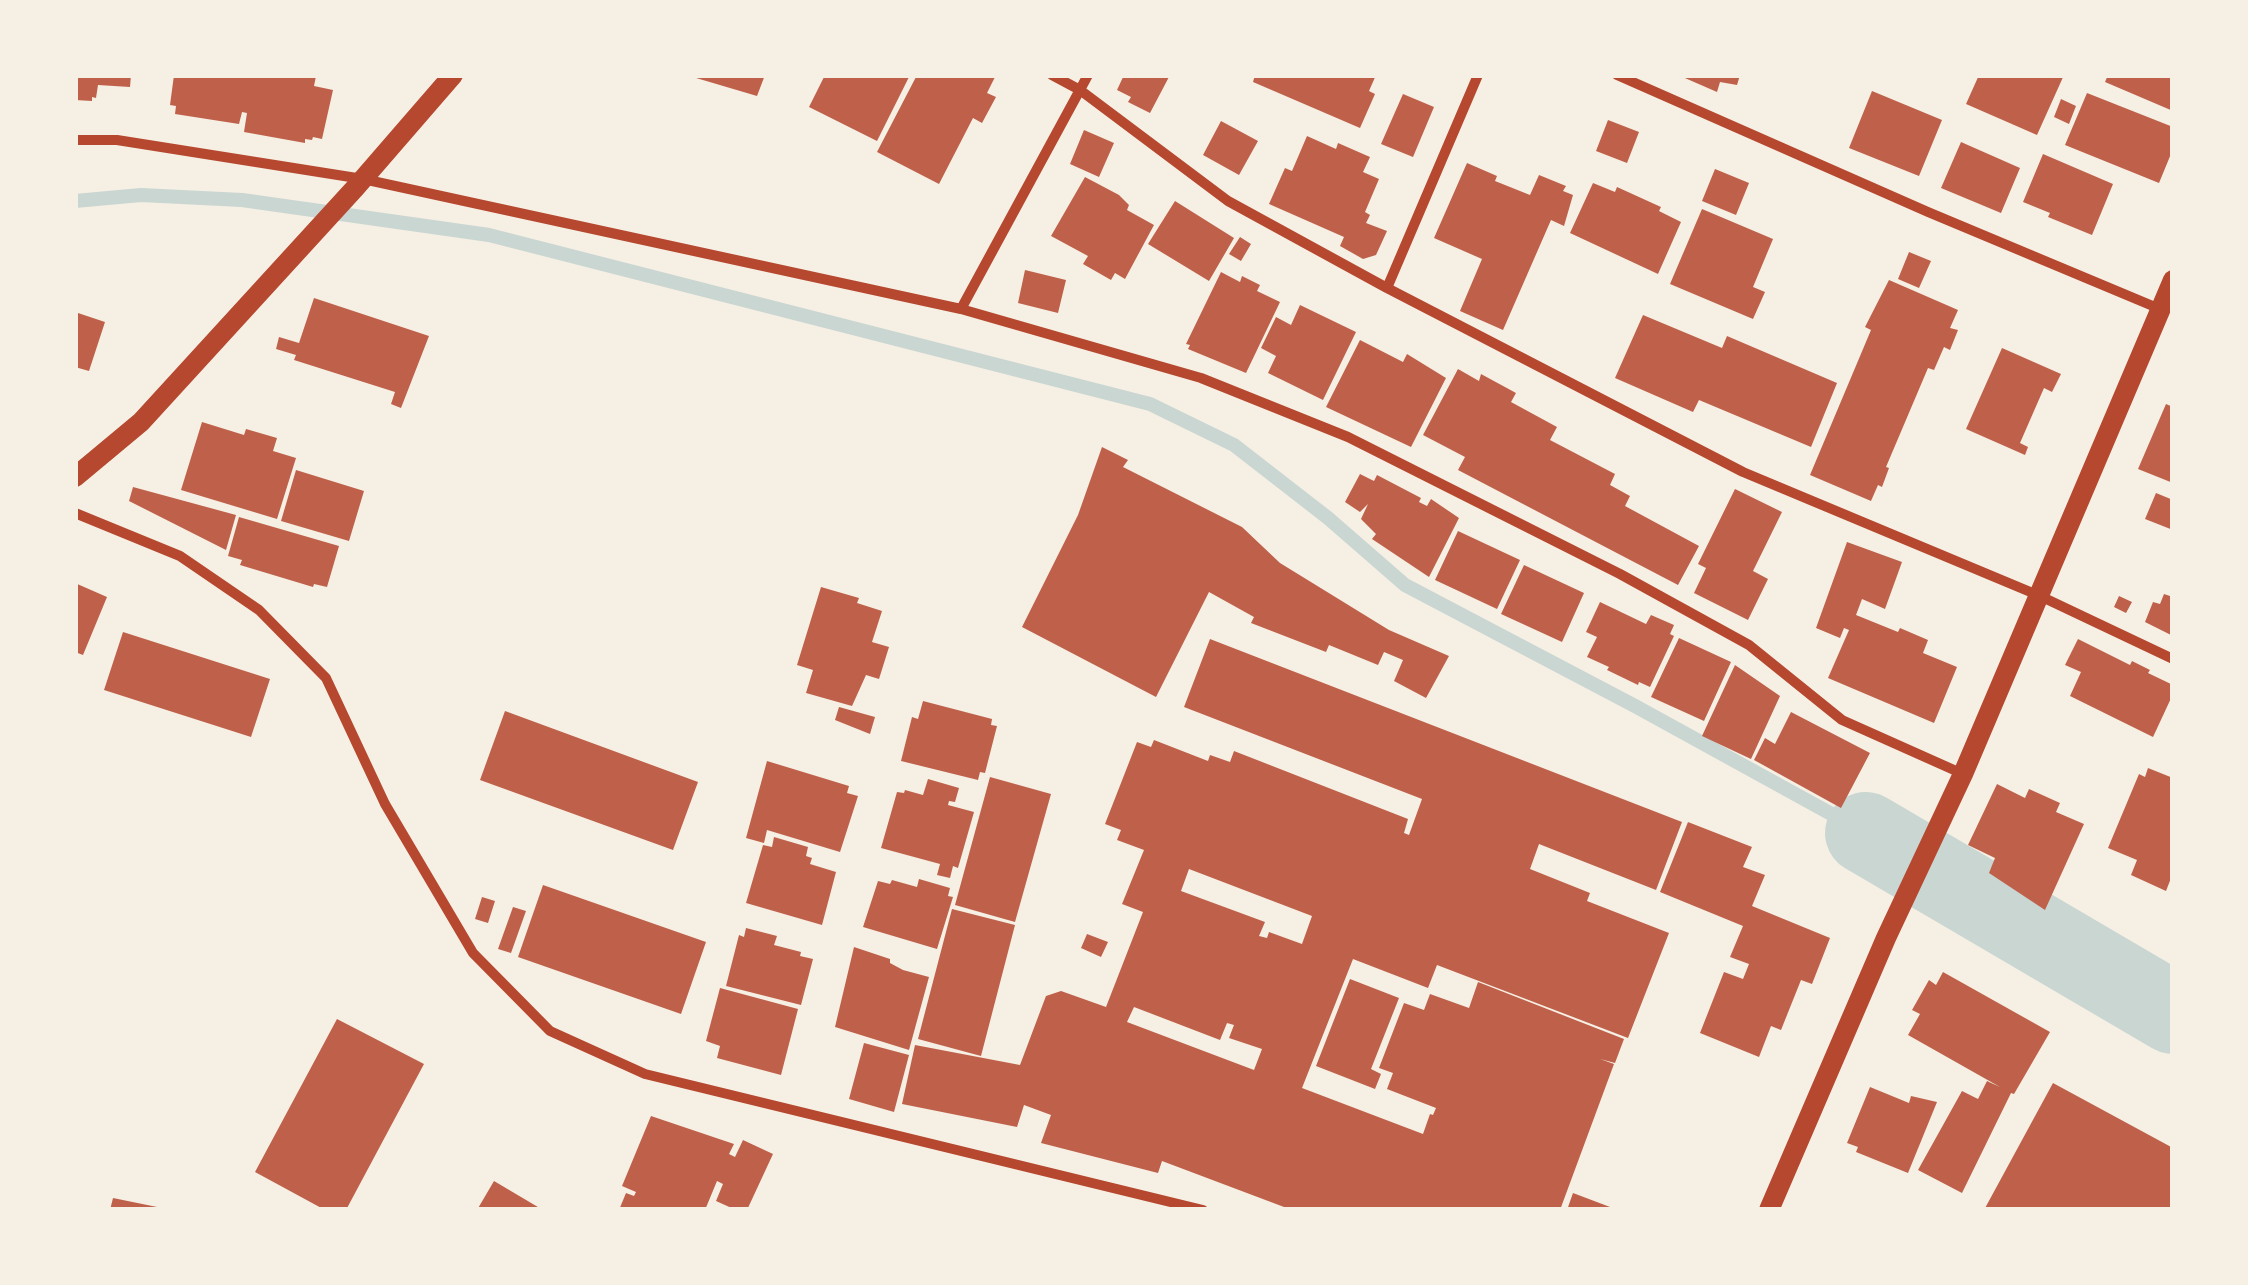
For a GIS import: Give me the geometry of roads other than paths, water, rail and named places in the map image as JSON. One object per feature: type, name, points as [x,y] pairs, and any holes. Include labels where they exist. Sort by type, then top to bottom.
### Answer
[{"type":"main road","points":[[75,478],[140,422],[453,75]]},
{"type":"main road","points":[[1769,1210],[1886,938],[1963,774],[2173,280]]},
{"type":"street","points":[[1052,75],[1080,90],[1228,201],[1387,288],[1743,472],[2040,596],[2173,659]]},
{"type":"street","points":[[962,309],[1088,75]]},
{"type":"street","points":[[1387,288],[1478,75]]},
{"type":"street","points":[[1618,75],[2160,309]]},
{"type":"street","points":[[75,140],[117,140],[359,183],[962,309],[1200,378],[1348,437],[1620,574],[1749,646],[1842,720],[1963,774]]},
{"type":"street","points":[[75,513],[180,556],[259,610],[326,678],[386,804],[473,952],[550,1031],[645,1074],[1203,1210]]},
{"type":"waterway","points":[[75,201],[141,195],[242,200],[489,235],[1150,404],[1234,445],[1328,518],[1405,585],[1866,833]]},
{"type":"waterway","points":[[1866,833],[2173,1013]]}]
